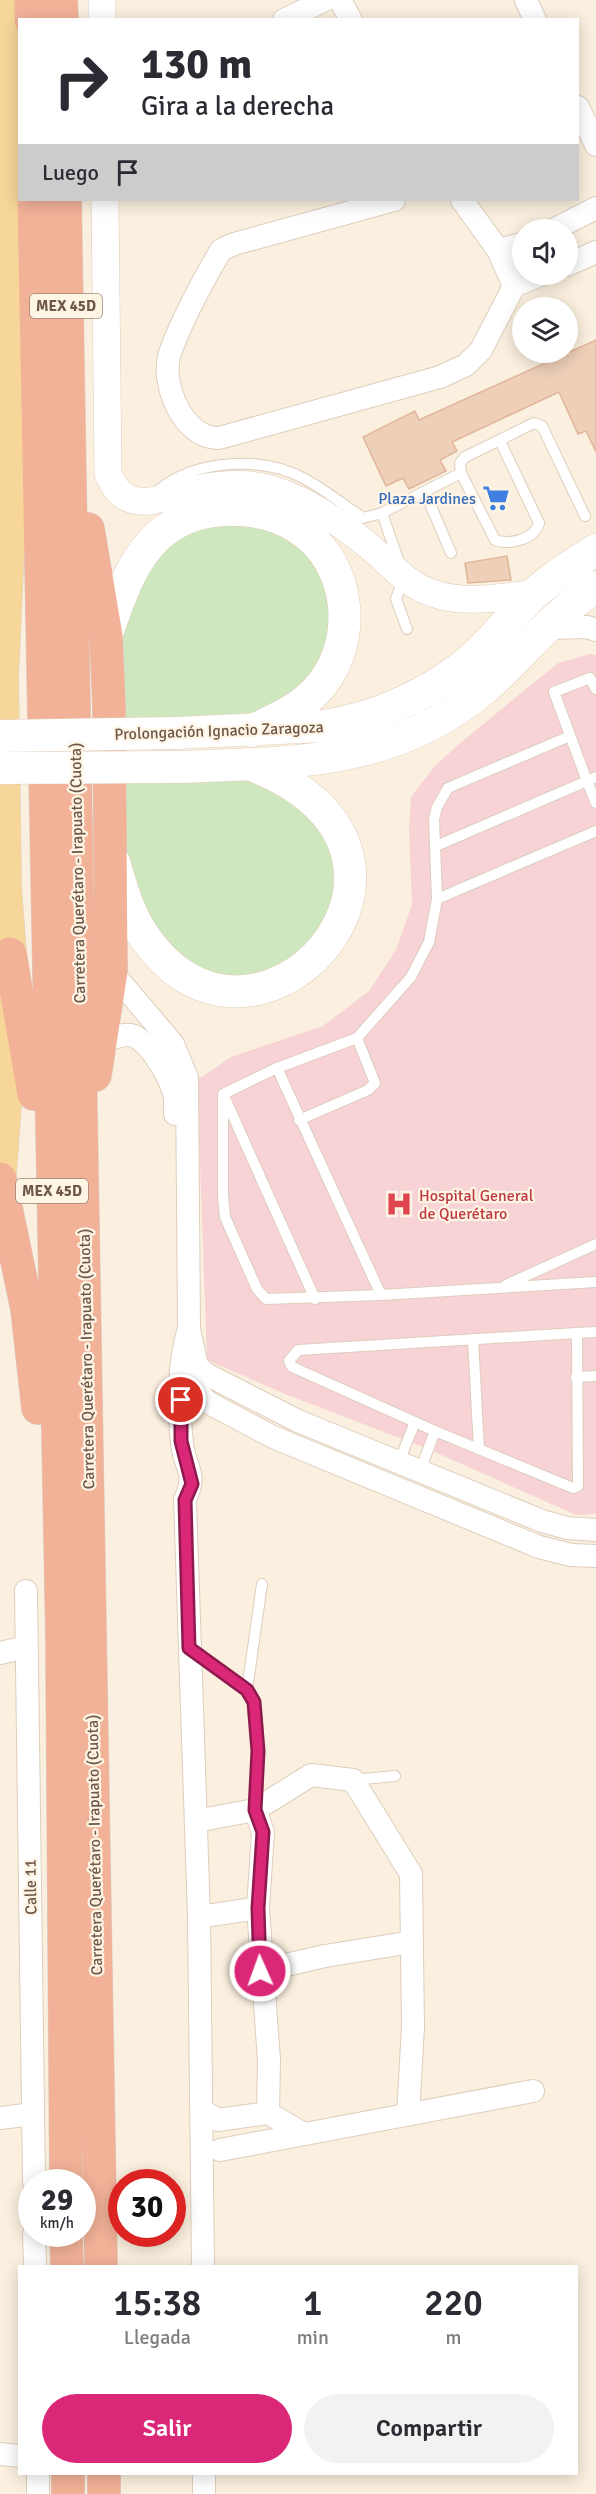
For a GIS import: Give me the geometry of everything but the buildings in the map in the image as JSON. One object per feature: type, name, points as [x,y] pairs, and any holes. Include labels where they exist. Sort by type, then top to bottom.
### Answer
[{"type":"highway","points":[[19,18],[31,0]]},
{"type":"highway","points":[[61,0],[62,18]]},
{"type":"highway","name":"Carretera Querétaro - Irapuato (Cuota)","points":[[34,201],[62,1636],[66,2169]]},
{"type":"highway","name":"Carretera Querétaro - Irapuato (Cuota)","points":[[64,201],[83,1135],[101,2265]]},
{"type":"highway","points":[[68,412],[106,636],[111,971],[102,1042],[83,1135]]},
{"type":"highway","points":[[10,954],[52,1205]]},
{"type":"highway","points":[[0,1179],[27,1309],[62,1636]]},
{"type":"highway","points":[[66,2247],[67,2265]]},
{"type":"highway","points":[[68,2475],[68,2494]]},
{"type":"highway","points":[[104,2475],[104,2494]]},
{"type":"main road","points":[[0,1171],[6,1091],[10,954],[2,894],[1,672],[11,479],[4,288],[12,29],[4,0]]},
{"type":"main road","points":[[106,636],[123,590],[137,562],[158,536],[184,519],[218,510],[251,510],[275,516],[299,528],[324,552],[339,580],[345,617],[340,650],[333,668],[313,695],[286,713],[251,731]]},
{"type":"main road","name":"Prolongación Ignacio Zaragoza","points":[[0,736],[251,731],[332,725],[387,710],[436,685],[463,667],[536,592],[596,550]]},
{"type":"main road","name":"Prolongación Ignacio Zaragoza","points":[[0,768],[249,764],[340,756],[384,745],[426,728],[486,687],[574,602],[596,587]]},
{"type":"main road","points":[[109,845],[124,895],[136,923],[153,948],[182,974],[218,988],[236,991],[272,985],[294,976],[323,950],[343,918],[349,897],[348,862],[335,828],[316,801],[288,781],[249,764]]},
{"type":"street","points":[[102,0],[102,18]]},
{"type":"street","points":[[288,18],[325,0]]},
{"type":"street","points":[[340,0],[350,18]]},
{"type":"street","points":[[526,0],[534,18]]},
{"type":"street","points":[[579,109],[596,145]]},
{"type":"street","points":[[105,201],[108,474],[115,489],[129,499],[150,501],[216,486],[242,484],[268,488],[316,508],[368,545],[404,577],[430,593],[459,599],[536,592]]},
{"type":"street","points":[[390,201],[234,244],[221,250],[169,355],[173,392],[183,420],[191,429],[204,436],[219,438],[440,377],[466,365],[481,350],[514,286],[498,250],[463,201]]},
{"type":"street","points":[[574,219],[596,208]]},
{"type":"street","points":[[498,250],[512,246]]},
{"type":"street","points":[[578,260],[596,252]]},
{"type":"street","points":[[546,628],[587,627],[596,630]]},
{"type":"street","points":[[111,971],[173,1044],[187,1078],[189,1329],[197,1366],[206,1374],[298,1420],[542,1521],[567,1528],[596,1530]]},
{"type":"street","points":[[102,1042],[121,1035],[133,1036],[159,1062],[174,1091],[181,1441],[192,1484],[185,1500],[199,1917],[198,2035],[210,2116],[211,2154],[203,2265]]},
{"type":"street","points":[[189,1329],[181,1351],[191,1384],[207,1402],[273,1437],[539,1547],[571,1555],[596,1556]]},
{"type":"street","name":"Calle 11","points":[[26,1591],[34,2169]]},
{"type":"street","points":[[0,1653],[26,1647]]},
{"type":"street","points":[[196,1821],[255,1810],[311,1775],[353,1780],[411,1874],[413,2027],[408,2115]]},
{"type":"street","points":[[255,1810],[263,1832],[258,1908],[260,1971],[269,2060],[268,2113]]},
{"type":"street","points":[[199,1917],[258,1908]]},
{"type":"street","points":[[260,1971],[325,1956],[412,1942]]},
{"type":"street","points":[[211,2154],[533,2091]]},
{"type":"street","points":[[210,2116],[268,2113],[304,2134]]},
{"type":"street","points":[[0,2118],[33,2114]]},
{"type":"street","points":[[34,2247],[35,2265]]},
{"type":"street","points":[[0,2454],[18,2456]]},
{"type":"street","points":[[38,2475],[38,2494]]},
{"type":"street","points":[[204,2475],[204,2494]]},
{"type":"lane","points":[[500,441],[538,520],[537,530],[512,543],[495,540],[461,473],[460,463],[465,457],[500,441],[529,424],[539,423],[542,426],[585,516]]},
{"type":"lane","points":[[150,501],[177,477],[199,469],[238,464],[269,466],[304,478],[363,518],[382,513],[461,473]]},
{"type":"lane","points":[[425,492],[451,554]]},
{"type":"lane","points":[[382,513],[404,577],[396,599],[407,629]]},
{"type":"lane","points":[[596,689],[590,678],[554,692],[570,736],[592,779],[596,803]]},
{"type":"lane","points":[[223,1094],[277,1068],[357,1038],[411,977],[429,942],[437,899],[434,819],[436,807],[448,788],[570,736]]},
{"type":"lane","points":[[436,846],[592,779]]},
{"type":"lane","points":[[437,899],[596,831]]},
{"type":"lane","points":[[299,1120],[368,1090],[375,1083],[357,1038]]},
{"type":"lane","points":[[277,1068],[381,1295]]},
{"type":"lane","points":[[223,1094],[315,1299]]},
{"type":"lane","points":[[223,1094],[222,1195],[225,1217],[256,1289],[266,1299],[276,1301],[315,1299],[596,1282]]},
{"type":"lane","points":[[499,1288],[596,1244]]},
{"type":"lane","points":[[577,1332],[577,1487],[566,1486],[435,1431],[291,1366],[292,1354],[298,1350],[577,1332],[596,1332]]},
{"type":"lane","points":[[473,1339],[479,1449]]},
{"type":"lane","points":[[576,1377],[596,1376]]},
{"type":"lane","points":[[409,1466],[415,1422]]},
{"type":"lane","points":[[409,1466],[435,1431]]},
{"type":"lane","points":[[247,1690],[262,1584]]},
{"type":"lane","points":[[189,1648],[247,1690],[254,1702],[257,1730],[255,1810]]},
{"type":"lane","points":[[353,1780],[395,1776]]},
{"type":"shaded area","name":"Hospital General de Querétaro","points":[[590,654],[596,655],[596,1514],[576,1515],[428,1449],[285,1394],[207,1360],[197,1080],[231,1057],[323,1026],[369,991],[396,950],[412,904],[409,830],[411,797],[434,767],[460,743],[558,663]]},
{"type":"green space","points":[[201,519],[279,524],[333,581],[334,646],[286,713],[116,725],[114,635],[140,566]]},
{"type":"green space","points":[[246,774],[310,805],[341,861],[333,918],[277,971],[225,979],[190,968],[155,935],[118,848],[116,778]]},
{"type":"place","name":"Plaza Jardines","points":[[496,498]]},
{"type":"place","name":"Hospital General de Querétaro","points":[[399,1204]]},
{"type":"route","points":[[181,1400],[181,1441],[192,1484],[185,1500],[189,1648],[247,1690],[254,1702],[258,1751],[255,1810],[263,1832],[258,1908],[260,1971]]}]
